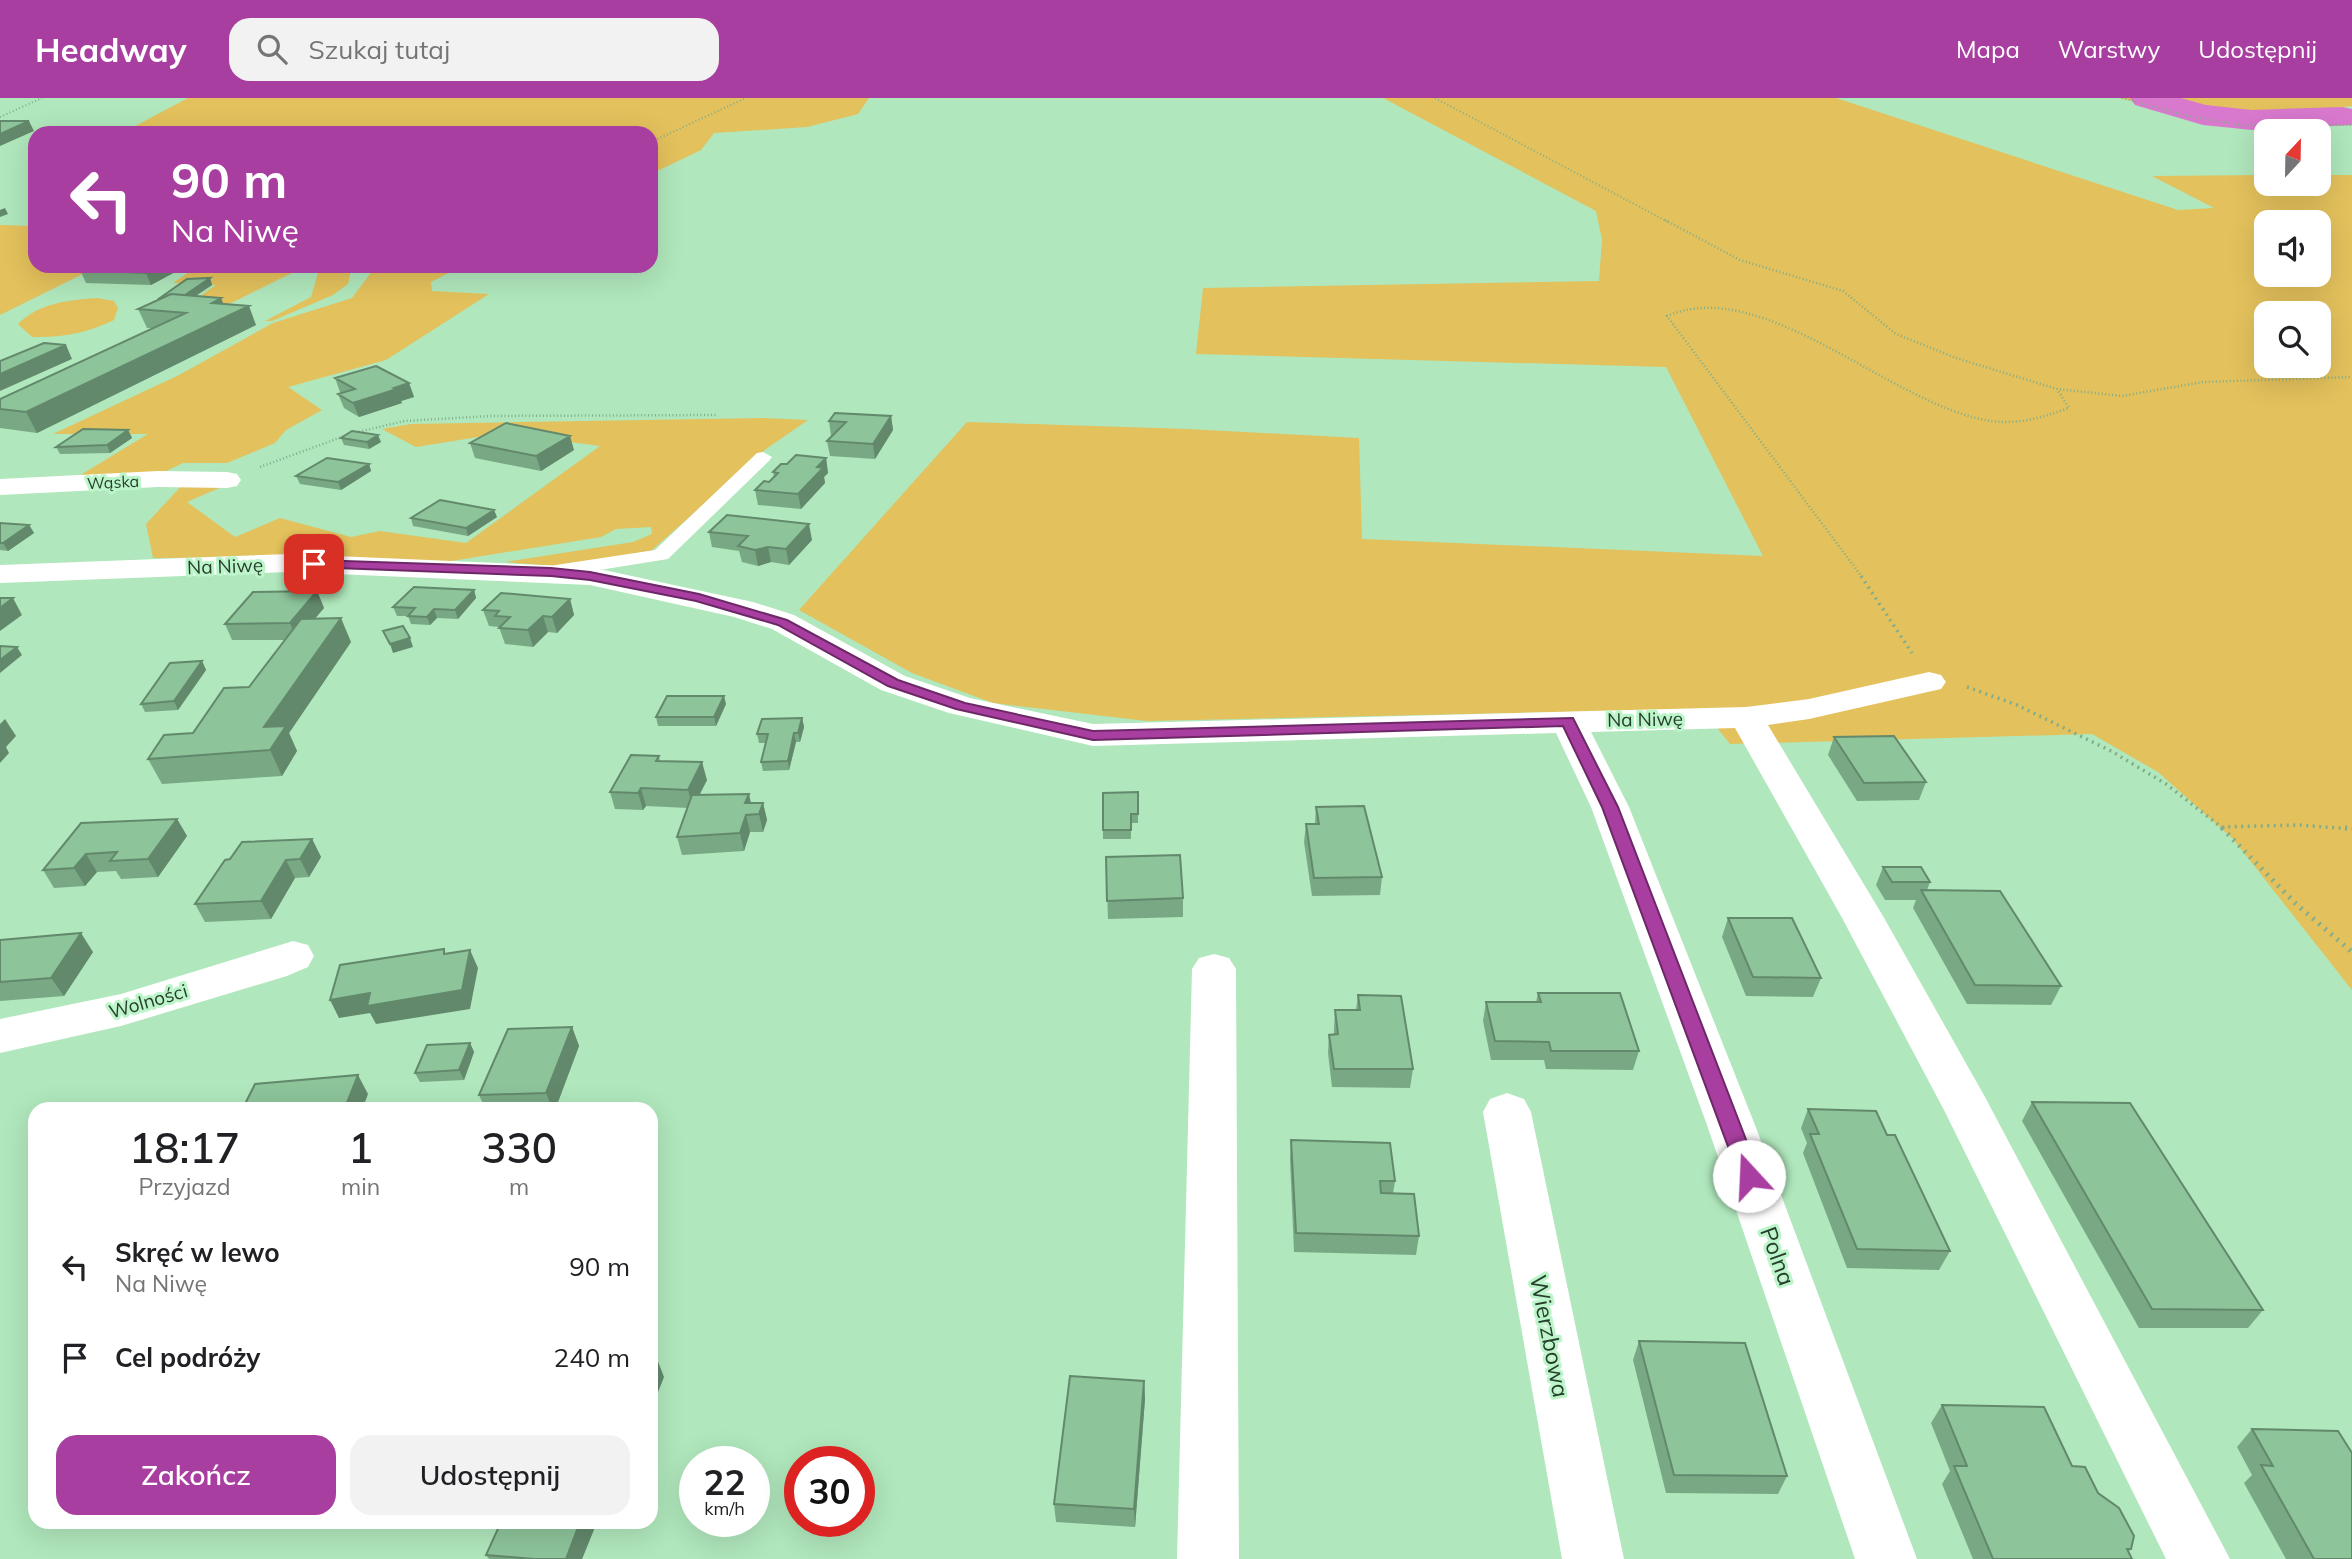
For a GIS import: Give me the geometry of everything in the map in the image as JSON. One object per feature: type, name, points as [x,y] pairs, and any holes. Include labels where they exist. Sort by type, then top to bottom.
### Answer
[{"type":"street","name":"Wąska","points":[[0,487],[158,479],[227,480]]},
{"type":"street","name":"Na Niwę","points":[[0,574],[289,564],[551,572],[604,579],[742,609],[783,622],[893,683],[961,706],[1093,736],[1746,717],[1809,709],[1929,682]]},
{"type":"street","points":[[1746,717],[1862,916],[1968,1110],[2199,1559]]},
{"type":"street","name":"Polna","points":[[1568,721],[1610,807],[1731,1125],[1886,1559]]},
{"type":"street","name":"Wolności","points":[[0,1036],[121,1010],[272,965],[293,956]]},
{"type":"street","points":[[1208,1559],[1214,969]]},
{"type":"street","name":"Wierzbowa","points":[[1507,1112],[1593,1559]]},
{"type":"lane","points":[[551,572],[660,555],[762,457]]},
{"type":"path","points":[[0,117],[42,98]]},
{"type":"path","points":[[658,139],[746,98]]},
{"type":"path","points":[[1435,98],[1740,260],[1843,292],[1896,334],[1956,358],[2057,389],[2122,396],[2203,382],[2352,377]]},
{"type":"path","points":[[2122,98],[2189,116],[2241,125],[2352,125]]},
{"type":"path","points":[[2057,389],[2069,408],[2056,415],[2033,421],[1991,421],[1954,411],[1756,314],[1723,307],[1684,307],[1667,316],[1880,601],[1929,682],[1967,687],[2061,725],[2166,784],[2221,827],[2296,904],[2352,952]]},
{"type":"path","points":[[227,480],[350,433],[404,421],[490,416],[718,415]]},
{"type":"path","points":[[2221,827],[2299,825],[2352,828]]},
{"type":"shaded area","points":[[188,98],[869,98],[858,114],[807,127],[714,133],[701,150],[658,171],[658,126],[135,126]]},
{"type":"shaded area","points":[[1383,98],[1836,98],[2178,210],[2214,208],[2152,176],[2254,175],[2254,196],[2331,196],[2331,175],[2352,175],[2352,990],[2233,839],[2158,772],[2092,734],[1730,744],[1702,709],[1147,721],[993,703],[912,673],[799,610],[967,422],[1359,438],[1362,539],[1763,556],[1666,367],[1196,354],[1203,288],[1599,281],[1602,240],[1596,211]]},
{"type":"shaded area","points":[[2119,98],[2352,98],[2352,106],[2339,108],[2352,111],[2352,123],[2331,123],[2331,119],[2221,122]]},
{"type":"shaded area","points":[[0,225],[28,226],[28,273],[85,273],[0,315]]},
{"type":"shaded area","points":[[188,273],[292,273],[223,307],[184,307],[216,285],[173,283]]},
{"type":"shaded area","points":[[318,273],[350,273],[348,284],[333,295],[272,321],[265,321],[311,297]]},
{"type":"shaded area","points":[[371,273],[448,273],[431,282],[432,291],[489,294],[386,360],[288,387],[322,410],[286,430],[275,443],[227,463],[183,463],[156,476],[74,479],[148,434],[53,434],[179,375],[273,323],[352,298]]},
{"type":"shaded area","points":[[97,298],[114,301],[118,308],[114,320],[74,334],[43,337],[32,337],[18,324],[45,307]]},
{"type":"shaded area","points":[[763,418],[808,420],[766,449],[651,551],[551,566],[505,562],[633,542],[652,534],[651,527],[616,529],[601,537],[439,563],[303,557],[153,558],[146,524],[185,482],[224,486],[187,502],[235,537],[280,518],[351,537],[380,531],[466,543],[600,446],[503,433],[416,447],[382,429],[411,424]]},
{"type":"building","points":[[0,121],[29,121],[0,134]]},
{"type":"building","points":[[210,278],[185,295],[171,294],[157,300],[187,279]]},
{"type":"building","points":[[171,294],[221,298],[212,303],[249,306],[26,412],[0,409],[0,399],[186,313],[138,309]]},
{"type":"building","points":[[44,343],[66,345],[0,374],[0,361]]},
{"type":"building","points":[[376,366],[409,383],[353,403],[338,394],[355,389],[335,378]]},
{"type":"building","points":[[835,413],[891,416],[873,444],[827,441],[846,422],[829,421]]},
{"type":"building","points":[[506,423],[570,436],[536,456],[470,443]]},
{"type":"building","points":[[83,429],[128,430],[107,445],[56,447]]},
{"type":"building","points":[[352,431],[378,435],[367,442],[341,438]]},
{"type":"building","points":[[796,455],[826,458],[817,467],[823,468],[798,494],[755,490],[764,481],[769,482],[778,473],[773,472],[781,464],[787,464]]},
{"type":"building","points":[[327,458],[369,464],[338,482],[296,476]]},
{"type":"building","points":[[440,500],[494,510],[466,528],[411,518]]},
{"type":"building","points":[[727,515],[809,524],[786,549],[768,547],[755,550],[738,546],[748,536],[709,532]]},
{"type":"building","points":[[0,523],[29,525],[0,543]]},
{"type":"building","points":[[414,587],[474,590],[455,610],[434,609],[427,617],[408,616],[415,608],[393,607]]},
{"type":"building","points":[[317,591],[290,623],[225,624],[253,592]]},
{"type":"building","points":[[501,593],[570,599],[552,617],[543,616],[528,630],[499,628],[510,617],[495,616],[499,611],[483,610]]},
{"type":"building","points":[[0,598],[13,598],[0,608]]},
{"type":"building","points":[[341,618],[264,727],[286,726],[270,750],[148,759],[164,735],[193,733],[224,688],[249,687],[301,619]]},
{"type":"building","points":[[403,626],[410,638],[390,644],[383,631]]},
{"type":"building","points":[[0,646],[17,647],[0,660]]},
{"type":"building","points":[[202,661],[174,701],[141,704],[170,663]]},
{"type":"building","points":[[667,696],[724,696],[714,717],[656,717]]},
{"type":"building","points":[[802,718],[798,733],[794,733],[788,761],[761,762],[768,734],[757,734],[762,719]]},
{"type":"building","points":[[1894,736],[1926,782],[1864,783],[1834,737]]},
{"type":"building","points":[[631,755],[659,756],[656,761],[702,762],[688,790],[641,788],[638,793],[610,792]]},
{"type":"building","points":[[1138,792],[1138,814],[1131,814],[1131,830],[1103,830],[1103,793]]},
{"type":"building","points":[[749,794],[745,803],[763,803],[759,814],[746,815],[740,833],[677,837],[692,795]]},
{"type":"building","points":[[1364,806],[1382,877],[1314,878],[1306,824],[1319,824],[1316,807]]},
{"type":"building","points":[[177,819],[148,859],[110,861],[117,852],[86,854],[74,868],[43,870],[81,823]]},
{"type":"building","points":[[312,839],[300,859],[286,860],[261,901],[195,904],[225,860],[230,859],[242,842]]},
{"type":"building","points":[[1180,855],[1183,898],[1107,901],[1106,857]]},
{"type":"building","points":[[1883,867],[1921,867],[1930,882],[1892,882]]},
{"type":"building","points":[[1921,890],[2000,891],[2061,986],[1975,985]]},
{"type":"building","points":[[1728,918],[1792,918],[1821,978],[1753,977]]},
{"type":"building","points":[[81,933],[51,978],[0,982],[0,940]]},
{"type":"building","points":[[444,949],[444,954],[470,950],[462,990],[367,1006],[370,993],[330,1000],[340,965]]},
{"type":"building","points":[[1538,993],[1620,993],[1639,1051],[1551,1051],[1549,1042],[1495,1041],[1486,1002],[1541,1002]]},
{"type":"building","points":[[1358,995],[1401,996],[1413,1069],[1334,1069],[1329,1035],[1338,1034],[1335,1010],[1360,1010]]},
{"type":"building","points":[[572,1027],[546,1093],[479,1095],[508,1029]]},
{"type":"building","points":[[470,1043],[459,1070],[415,1073],[427,1045]]},
{"type":"building","points":[[358,1075],[347,1102],[246,1102],[255,1084]]},
{"type":"building","points":[[2032,1102],[2130,1103],[2263,1310],[2152,1309]]},
{"type":"building","points":[[1808,1109],[1876,1111],[1887,1135],[1895,1135],[1950,1251],[1857,1249],[1810,1134],[1819,1134]]},
{"type":"building","points":[[1291,1140],[1390,1143],[1395,1181],[1380,1181],[1381,1193],[1414,1194],[1419,1236],[1296,1233]]},
{"type":"building","points":[[1639,1341],[1745,1343],[1787,1476],[1674,1475]]},
{"type":"building","points":[[1070,1376],[1144,1381],[1134,1509],[1054,1504]]},
{"type":"building","points":[[1942,1405],[2044,1407],[2072,1466],[2085,1467],[2098,1493],[2119,1508],[2134,1536],[2131,1549],[2127,1549],[2132,1559],[1993,1559],[1954,1466],[1967,1466]]},
{"type":"building","points":[[2252,1429],[2338,1431],[2352,1453],[2352,1559],[2314,1559],[2261,1465],[2273,1466]]},
{"type":"building","points":[[498,1529],[577,1529],[566,1559],[486,1555]]},
{"type":"waterway","points":[[2146,98],[2203,115],[2252,120],[2342,117]]},
{"type":"route","points":[[314,564],[551,572],[590,576],[699,597],[783,622],[893,683],[961,706],[1093,736],[1568,721],[1610,807],[1749,1176]]}]
